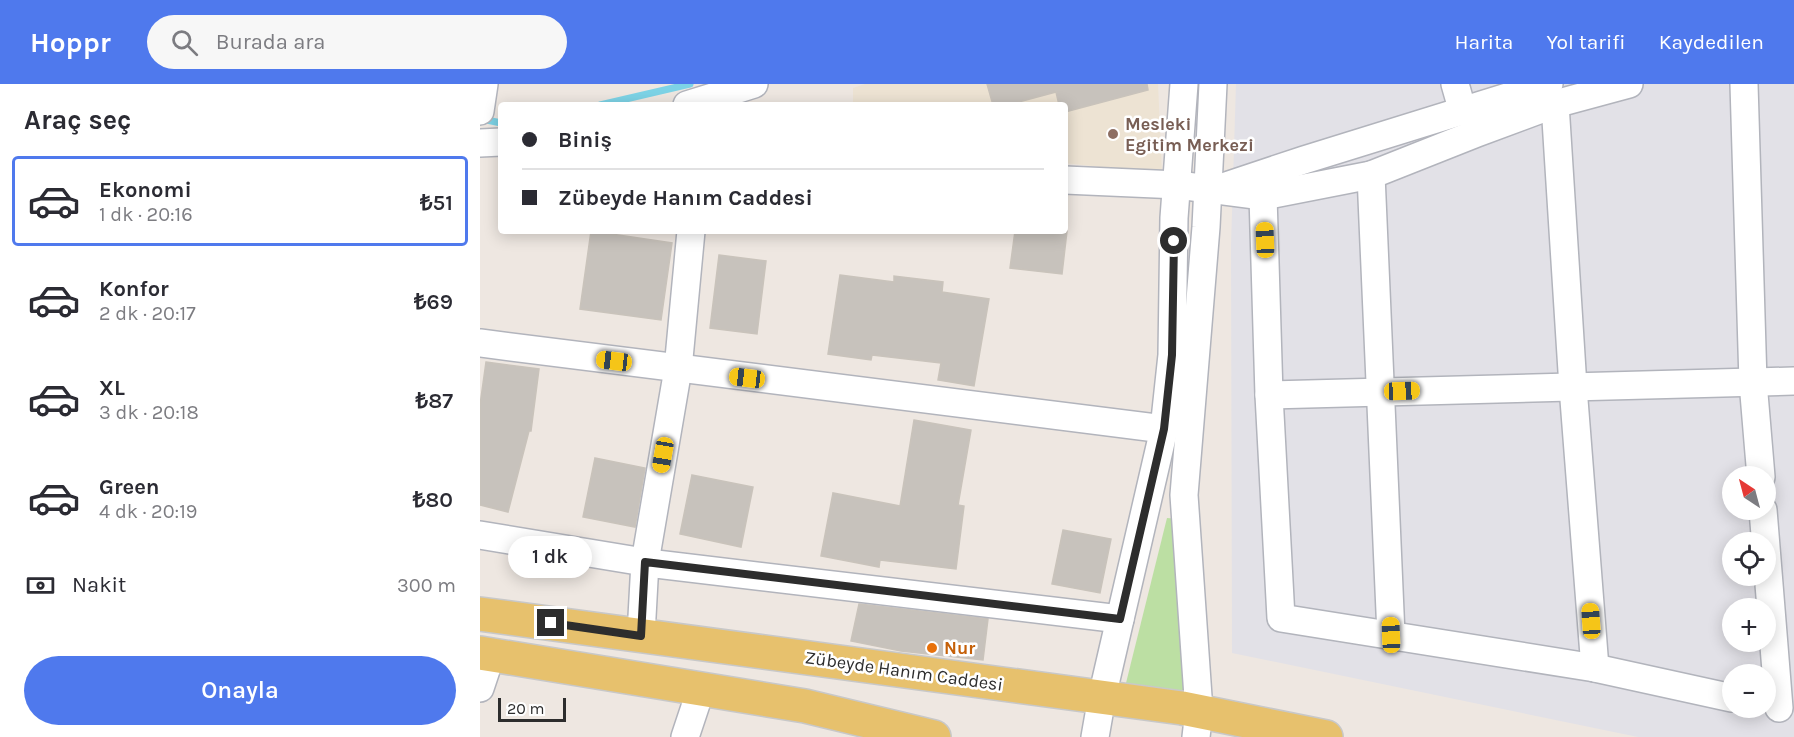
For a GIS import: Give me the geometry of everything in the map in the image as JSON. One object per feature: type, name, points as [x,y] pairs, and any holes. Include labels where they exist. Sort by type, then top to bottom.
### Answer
[{"type":"main road","name":"Zübeyde Hanım Caddesi","points":[[480,614],[1102,697],[1197,724],[1326,737]]},
{"type":"main road","points":[[485,654],[805,706],[887,732],[934,737]]},
{"type":"street","points":[[697,102],[754,84]]},
{"type":"street","points":[[1095,737],[1102,697],[1164,429],[1172,355],[1174,218],[1185,84]]},
{"type":"street","points":[[1197,724],[1184,495],[1206,227],[1212,189],[1213,84]]},
{"type":"street","points":[[1455,84],[1462,112]]},
{"type":"street","points":[[1212,189],[1462,112],[1552,94],[1629,84]]},
{"type":"street","points":[[1744,84],[1753,382],[1760,466]]},
{"type":"street","points":[[1068,180],[1178,184],[1263,196],[1371,175],[1477,133],[1552,94]]},
{"type":"street","points":[[1552,94],[1595,668]]},
{"type":"street","points":[[480,143],[498,142]]},
{"type":"street","points":[[1371,175],[1391,635]]},
{"type":"street","points":[[1263,196],[1269,395],[1281,618],[1595,668],[1722,696]]},
{"type":"street","points":[[641,636],[645,562],[678,369],[691,234]]},
{"type":"street","points":[[480,343],[1164,429]]},
{"type":"street","points":[[1269,395],[1794,381]]},
{"type":"street","points":[[1764,520],[1779,708]]},
{"type":"street","points":[[480,535],[645,562],[1120,619]]},
{"type":"street","points":[[480,688],[485,654]]},
{"type":"street","points":[[685,737],[701,689]]},
{"type":"shaded area","name":"Mesleki Egitim Merkezi","points":[[865,84],[1158,84],[1162,174],[1068,163],[1068,102],[853,102],[853,88]]},
{"type":"shaded area","points":[[1236,84],[1794,84],[1794,737],[1638,737],[1232,653],[1231,245]]},
{"type":"green space","points":[[1167,518],[1179,519],[1186,698],[1125,687]]},
{"type":"building","points":[[987,84],[1147,84],[1148,90],[1068,111],[1068,102],[1058,102],[1056,92],[1018,102],[992,102]]},
{"type":"building","points":[[591,234],[611,234],[672,243],[661,320],[580,309]]},
{"type":"building","points":[[1015,234],[1067,234],[1062,274],[1010,268]]},
{"type":"building","points":[[719,255],[766,261],[757,334],[710,328]]},
{"type":"building","points":[[840,275],[894,282],[894,276],[943,282],[942,292],[989,299],[974,386],[938,380],[941,363],[872,355],[871,360],[828,354]]},
{"type":"building","points":[[486,362],[539,369],[531,431],[529,431],[508,512],[480,505],[480,405]]},
{"type":"building","points":[[914,420],[971,430],[958,505],[964,506],[956,569],[880,560],[879,567],[821,556],[833,493],[900,506]]},
{"type":"building","points":[[595,458],[645,468],[635,527],[583,517]]},
{"type":"building","points":[[692,475],[753,487],[741,547],[680,534]]},
{"type":"building","points":[[1063,530],[1111,539],[1100,593],[1052,584]]},
{"type":"building","points":[[859,604],[988,619],[983,660],[901,651],[851,641]]},
{"type":"waterway","points":[[613,102],[690,84]]},
{"type":"waterway","points":[[482,119],[498,122]]},
{"type":"place","name":"Mesleki Egitim Merkezi","points":[[1113,134]]},
{"type":"place","name":"Nur","points":[[932,648]]},
{"type":"route","points":[[551,623],[641,636],[645,562],[1120,619],[1164,429],[1172,355],[1174,241]]}]
